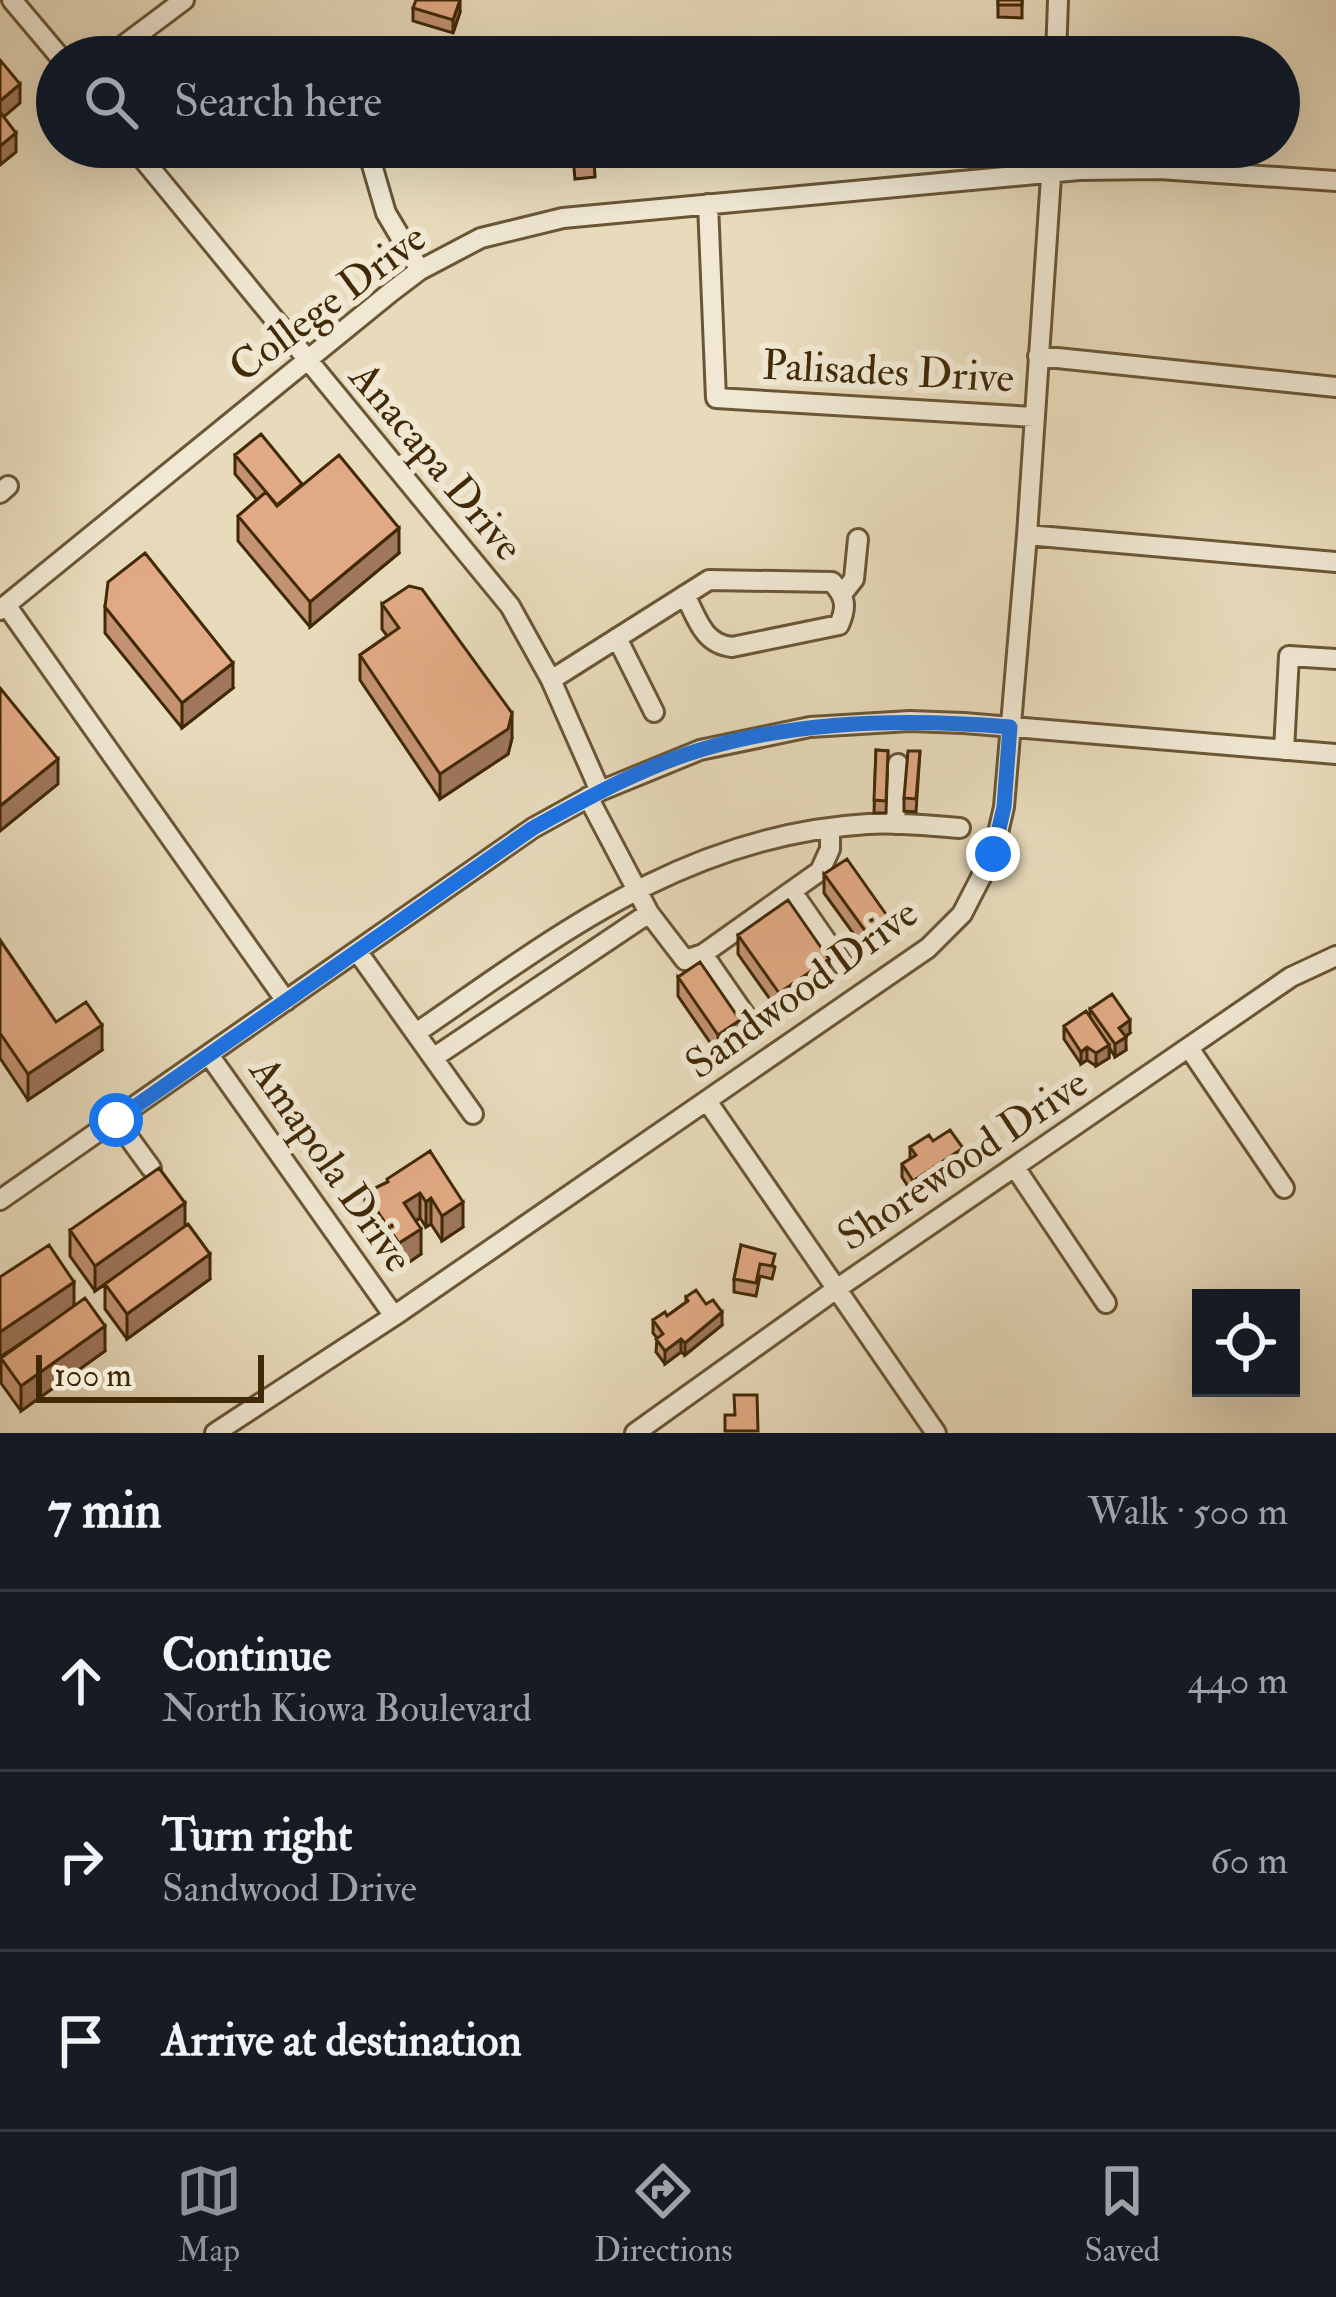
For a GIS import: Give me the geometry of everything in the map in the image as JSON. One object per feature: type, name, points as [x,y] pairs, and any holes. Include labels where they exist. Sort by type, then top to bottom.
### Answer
[{"type":"street","points":[[12,0],[42,36]]},
{"type":"street","points":[[136,36],[184,0]]},
{"type":"street","points":[[1057,36],[1058,0]]},
{"type":"street","name":"Anacapa Drive","points":[[151,168],[510,607],[551,680],[633,889],[685,960],[703,954]]},
{"type":"street","points":[[373,168],[386,213],[420,270]]},
{"type":"street","name":"Sandwood Drive","points":[[215,1433],[394,1316],[928,948],[962,914],[993,854],[1004,807],[1053,168]]},
{"type":"street","name":"College Drive","points":[[3,608],[420,270],[481,238],[562,218],[1053,173],[1159,169],[1336,182]]},
{"type":"street","name":"Palisades Drive","points":[[708,204],[716,398],[1034,417]]},
{"type":"street","name":"Palisades Drive","points":[[1038,356],[1336,386]]},
{"type":"street","points":[[1028,535],[1336,562]]},
{"type":"street","points":[[843,593],[854,579],[858,539]]},
{"type":"street","points":[[551,680],[709,580],[832,582],[843,593],[845,610],[839,626],[719,646],[706,637],[686,595]]},
{"type":"street","points":[[3,608],[286,1001]]},
{"type":"street","points":[[617,638],[654,712]]},
{"type":"street","points":[[1284,750],[1289,656],[1336,659]]},
{"type":"street","points":[[0,1200],[533,828],[594,794],[700,750],[810,728],[910,721],[1336,754]]},
{"type":"street","points":[[895,824],[898,764]]},
{"type":"street","points":[[416,1033],[633,889],[758,842],[895,824],[960,828]]},
{"type":"street","points":[[752,1025],[703,954],[820,871],[830,849],[830,829]]},
{"type":"street","points":[[793,893],[842,964]]},
{"type":"street","points":[[434,1058],[649,913]]},
{"type":"street","points":[[357,952],[473,1114]]},
{"type":"street","name":"Shorewood Drive","points":[[635,1433],[1291,977],[1336,956]]},
{"type":"street","points":[[1189,1048],[1284,1188]]},
{"type":"street","name":"Amapola Drive","points":[[209,1055],[394,1316]]},
{"type":"street","points":[[707,1101],[936,1433]]},
{"type":"street","points":[[116,1120],[151,1168]]},
{"type":"street","points":[[1016,1169],[1106,1303]]},
{"type":"street","points":[[661,1415],[673,1433]]},
{"type":"building","points":[[416,0],[460,0],[453,20],[413,8]]},
{"type":"building","points":[[998,0],[1022,0],[1022,5],[998,5]]},
{"type":"building","points":[[0,60],[20,84],[0,101]]},
{"type":"building","points":[[0,112],[16,133],[0,146]]},
{"type":"building","points":[[261,434],[302,484],[277,505],[235,455]]},
{"type":"building","points":[[339,455],[399,528],[310,602],[238,516],[266,492],[277,506]]},
{"type":"building","points":[[145,553],[233,663],[182,703],[105,607],[108,582]]},
{"type":"building","points":[[409,586],[422,589],[512,713],[508,729],[440,774],[360,655],[399,628],[382,604]]},
{"type":"building","points":[[0,688],[58,759],[0,806]]},
{"type":"building","points":[[876,750],[888,751],[886,801],[874,800]]},
{"type":"building","points":[[908,751],[920,751],[916,799],[904,798]]},
{"type":"building","points":[[847,859],[888,917],[866,932],[824,874]]},
{"type":"building","points":[[788,900],[829,959],[779,993],[738,935]]},
{"type":"building","points":[[0,940],[56,1022],[86,1002],[102,1025],[28,1074],[0,1033]]},
{"type":"building","points":[[700,962],[740,1020],[718,1035],[678,977]]},
{"type":"building","points":[[1112,994],[1130,1020],[1119,1028],[1126,1037],[1115,1044],[1090,1009]]},
{"type":"building","points":[[1086,1011],[1109,1045],[1096,1053],[1087,1047],[1081,1052],[1064,1026]]},
{"type":"building","points":[[950,1130],[963,1148],[913,1181],[902,1164],[916,1155],[910,1147],[929,1135],[933,1141]]},
{"type":"building","points":[[430,1151],[463,1202],[442,1216],[431,1198],[426,1202],[420,1193],[404,1203],[421,1229],[399,1243],[365,1193]]},
{"type":"building","points":[[159,1168],[185,1203],[95,1266],[70,1230]]},
{"type":"building","points":[[188,1224],[210,1254],[127,1314],[105,1284]]},
{"type":"building","points":[[49,1245],[74,1282],[0,1332],[0,1277]]},
{"type":"building","points":[[741,1245],[775,1254],[772,1266],[760,1264],[756,1283],[734,1279]]},
{"type":"building","points":[[696,1290],[706,1304],[713,1300],[722,1312],[685,1343],[681,1339],[665,1351],[656,1339],[663,1334],[653,1320],[665,1312],[667,1316]]},
{"type":"building","points":[[85,1298],[105,1326],[21,1386],[1,1358]]},
{"type":"building","points":[[734,1395],[757,1395],[758,1431],[725,1431],[725,1415],[735,1415]]},
{"type":"route","points":[[116,1120],[533,828],[600,791],[700,750],[810,728],[910,721],[1010,727],[1004,807],[993,854]]}]
